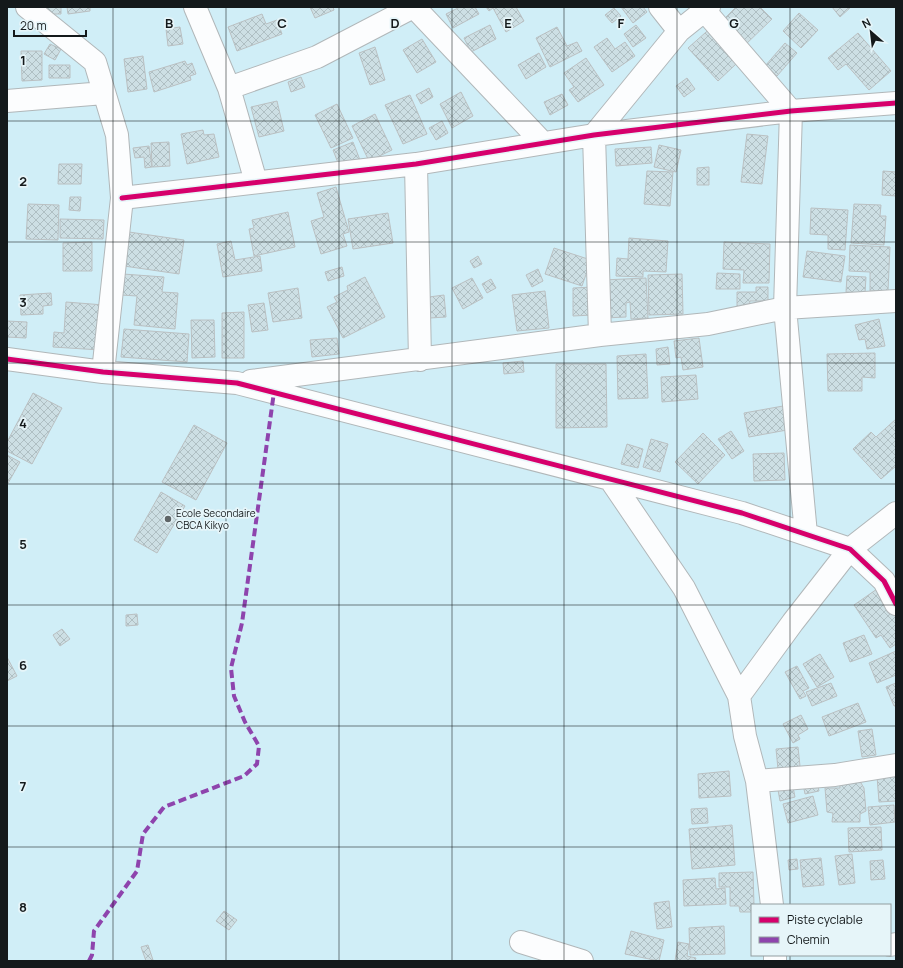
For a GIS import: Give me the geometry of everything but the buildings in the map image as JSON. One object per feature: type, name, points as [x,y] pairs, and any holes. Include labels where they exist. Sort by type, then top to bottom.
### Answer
[{"type":"street","points":[[27,7],[95,62],[117,135],[122,198],[103,372]]},
{"type":"street","points":[[195,7],[229,88],[256,182]]},
{"type":"street","points":[[229,88],[317,57],[414,7],[543,143]]},
{"type":"street","points":[[660,7],[679,31]]},
{"type":"street","points":[[600,335],[594,136],[679,31],[706,9],[790,111],[785,308],[806,534]]},
{"type":"street","points":[[7,101],[104,93]]},
{"type":"street","points":[[122,198],[416,164],[543,143],[790,111],[896,104]]},
{"type":"street","points":[[416,164],[420,360]]},
{"type":"street","points":[[237,383],[600,335],[708,324],[785,308],[896,301]]},
{"type":"street","points":[[7,359],[103,372],[237,383],[742,513],[850,549],[884,581],[896,604]]},
{"type":"street","points":[[610,479],[684,588],[739,696],[745,736],[758,781],[772,904]]},
{"type":"street","points":[[739,696],[793,622],[850,549],[896,513]]},
{"type":"street","points":[[758,781],[835,775],[896,765]]},
{"type":"street","points":[[521,942],[582,961]]},
{"type":"shaded area","points":[[7,7],[896,7],[896,961],[7,961]]},
{"type":"marked path","points":[[89,961],[92,955],[94,931],[137,871],[143,834],[164,807],[244,776],[257,764],[259,746],[245,722],[234,696],[231,668],[242,623],[274,392]]},
{"type":"cycle path","points":[[122,198],[416,164],[594,135],[791,111],[896,103]]},
{"type":"cycle path","points":[[7,359],[103,372],[237,383],[742,513],[850,549],[884,581],[896,604]]},
{"type":"place","name":"Ecole Secondaire CBCA Kikyo","points":[[168,519]]}]
